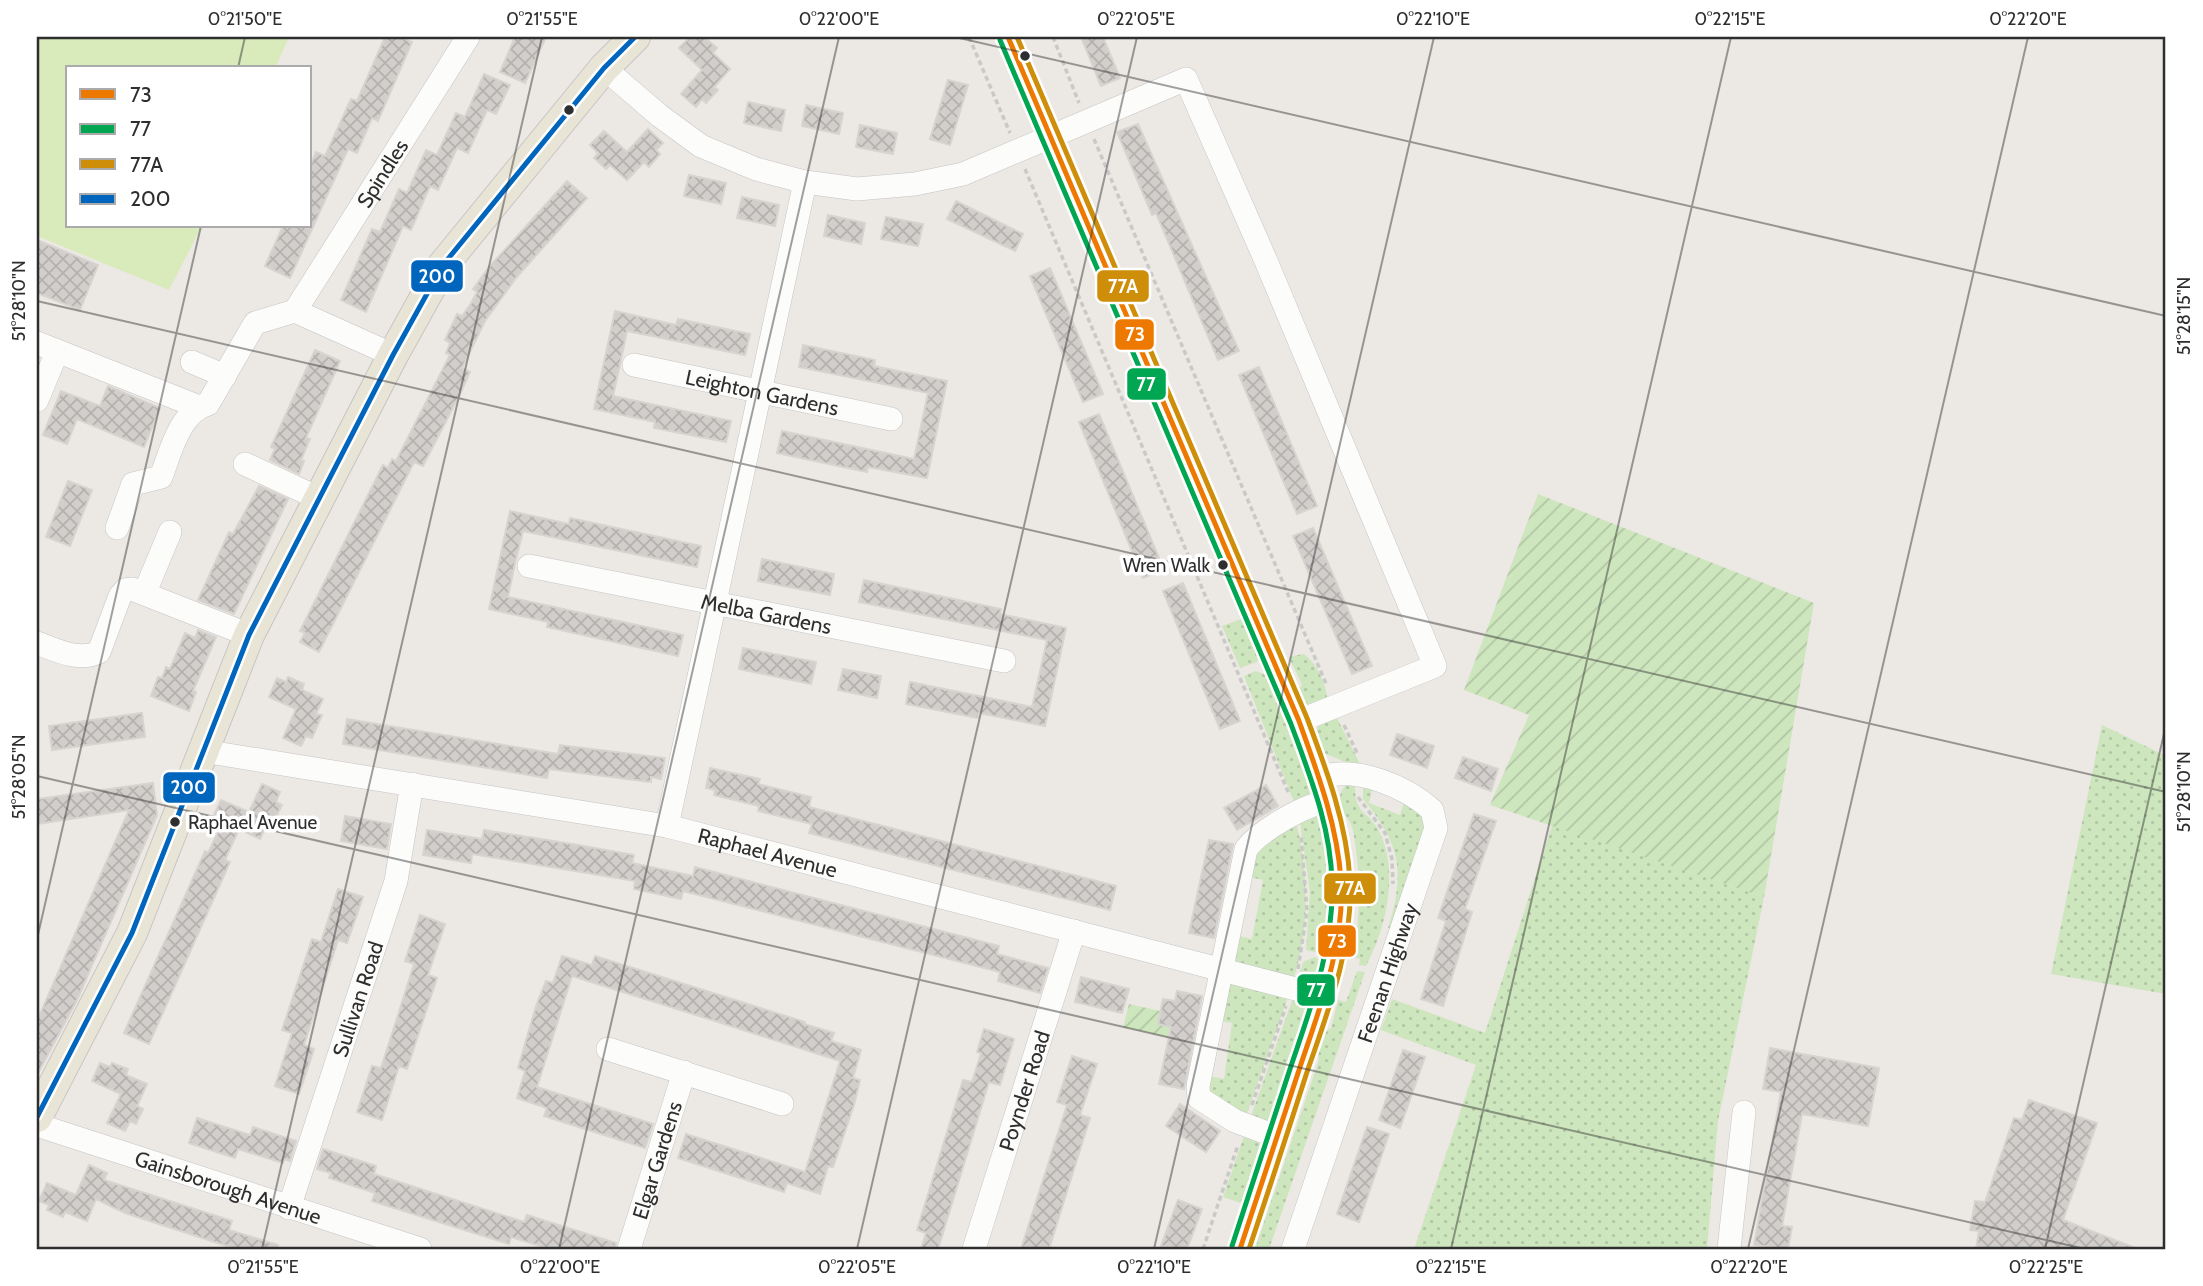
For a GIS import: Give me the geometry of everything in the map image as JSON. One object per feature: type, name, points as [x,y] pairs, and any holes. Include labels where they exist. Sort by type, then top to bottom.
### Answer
[{"type":"main road","points":[[37,1117],[132,933],[248,635],[393,355],[443,265],[604,68],[635,37]]},
{"type":"street","name":"Spindles","points":[[295,311],[468,37]]},
{"type":"street","points":[[1008,37],[1299,721],[1321,777],[1338,852],[1340,906],[1337,945],[1323,996],[1240,1249]]},
{"type":"street","points":[[604,68],[660,116],[701,146],[756,169],[805,182],[858,189],[915,184],[963,174],[1186,79],[1266,261],[1435,666],[1299,721]]},
{"type":"street","points":[[667,826],[805,182]]},
{"type":"street","points":[[117,528],[133,484],[161,477],[178,432],[204,406],[225,376],[255,323],[295,311],[393,355]]},
{"type":"street","points":[[37,400],[47,348],[204,406]]},
{"type":"street","points":[[192,362],[225,376]]},
{"type":"street","name":"Leighton Gardens","points":[[634,365],[891,419]]},
{"type":"street","points":[[244,464],[318,498]]},
{"type":"street","points":[[145,592],[170,532]]},
{"type":"street","name":"Melba Gardens","points":[[529,566],[1004,661]]},
{"type":"street","points":[[37,643],[73,655],[91,656],[99,652],[125,590],[145,592],[248,635]]},
{"type":"street","name":"Raphael Avenue","points":[[203,751],[667,826],[1323,996]]},
{"type":"street","name":"Feenan Highway","points":[[1293,1249],[1436,828],[1432,810],[1409,793],[1352,773],[1321,777]]},
{"type":"street","name":"Sullivan Road","points":[[289,1208],[396,881],[412,784]]},
{"type":"street","points":[[1278,1137],[1245,1126],[1197,1094],[1247,849],[1260,836],[1296,813],[1328,801]]},
{"type":"street","name":"Poynder Road","points":[[974,1249],[1074,931]]},
{"type":"street","points":[[608,1049],[782,1104]]},
{"type":"street","name":"Elgar Gardens","points":[[629,1249],[684,1072]]},
{"type":"street","points":[[1728,1249],[1744,1112]]},
{"type":"street","name":"Gainsborough Avenue","points":[[37,1125],[420,1249]]},
{"type":"path","points":[[969,37],[1284,779],[1303,839],[1308,897],[1303,952],[1203,1249]]},
{"type":"path","points":[[1053,37],[1084,114]]},
{"type":"path","points":[[1091,131],[1328,687]]},
{"type":"path","points":[[1340,718],[1361,760]]},
{"type":"path","points":[[1358,791],[1359,801],[1380,826],[1388,843],[1393,866],[1392,890]]},
{"type":"green space","points":[[37,37],[289,37],[276,66],[66,66],[66,228],[201,228],[169,290],[37,236]]},
{"type":"green space","points":[[1538,494],[1814,603],[1764,897],[1490,805],[1529,715],[1464,690]]},
{"type":"green space","points":[[1244,618],[1260,656],[1257,662],[1240,668],[1222,626]]},
{"type":"green space","points":[[1303,654],[1320,675],[1327,702],[1311,706],[1300,700],[1296,691],[1302,685],[1289,657]]},
{"type":"green space","points":[[1256,671],[1266,675],[1279,701],[1313,789],[1311,796],[1294,802],[1244,676]]},
{"type":"green space","points":[[1335,714],[1359,762],[1359,768],[1324,753],[1315,737],[1319,723]]},
{"type":"green space","points":[[2102,725],[2166,756],[2166,994],[2051,974]]},
{"type":"green space","points":[[1355,781],[1359,807],[1380,833],[1389,866],[1388,901],[1379,935],[1366,966],[1359,965],[1360,959],[1353,957],[1359,910],[1358,862],[1353,831],[1340,805],[1344,787]]},
{"type":"green space","points":[[1363,783],[1373,786],[1369,803],[1400,815],[1405,800],[1419,810],[1427,826],[1395,930],[1388,928],[1397,890],[1396,859],[1385,830],[1363,799]]},
{"type":"green space","points":[[1307,812],[1321,815],[1328,867],[1330,902],[1323,954],[1306,950],[1310,892],[1299,815]]},
{"type":"green space","points":[[1295,818],[1303,859],[1306,900],[1299,961],[1293,981],[1228,959],[1233,935],[1252,939],[1263,880],[1245,876],[1249,856]]},
{"type":"green space","points":[[1552,825],[1764,897],[1718,1121],[1707,1249],[1414,1249],[1476,1065],[1381,1030],[1392,999],[1485,1033]]},
{"type":"green space","points":[[1315,957],[1322,962],[1317,975],[1308,981],[1297,982],[1303,962]]},
{"type":"green space","points":[[1357,971],[1365,972],[1269,1249],[1255,1249],[1319,1060],[1319,1041],[1331,1028],[1338,1000],[1346,1002]]},
{"type":"green space","points":[[1224,982],[1289,994],[1245,1119],[1203,1089],[1205,1075],[1224,1079],[1232,1023],[1215,1020]]},
{"type":"green space","points":[[1294,995],[1304,1000],[1308,1010],[1269,1121],[1249,1122]]},
{"type":"green space","points":[[1129,1004],[1160,1011],[1158,1024],[1170,1027],[1168,1037],[1123,1027]]},
{"type":"green space","points":[[1245,1133],[1260,1144],[1241,1203],[1223,1197]]},
{"type":"building","points":[[385,37],[400,37],[412,42],[378,121],[372,118],[357,153],[348,149],[290,278],[265,266],[282,228],[312,228],[312,161],[316,152],[325,156],[351,99],[357,101]]},
{"type":"building","points":[[515,37],[546,37],[525,83],[500,72]]},
{"type":"building","points":[[690,37],[704,37],[717,48],[713,53],[730,69],[714,87],[718,90],[706,103],[702,99],[696,107],[681,94],[702,70],[679,48]]},
{"type":"building","points":[[1081,37],[1103,37],[1120,78],[1101,86]]},
{"type":"building","points":[[484,74],[510,85],[496,114],[487,110],[468,153],[457,148],[438,190],[430,186],[411,230],[403,226],[366,312],[341,300],[372,229],[380,232],[399,189],[407,193],[426,150],[437,155],[456,113],[465,117]]},
{"type":"building","points":[[948,80],[968,85],[950,145],[930,139]]},
{"type":"building","points":[[748,102],[785,110],[781,131],[744,123]]},
{"type":"building","points":[[806,105],[843,113],[839,134],[802,126]]},
{"type":"building","points":[[1138,124],[1239,351],[1218,360],[1156,213],[1152,215],[1117,132]]},
{"type":"building","points":[[860,125],[897,133],[893,154],[856,147]]},
{"type":"building","points":[[648,129],[663,143],[656,150],[660,154],[649,167],[644,162],[627,180],[610,165],[606,169],[594,158],[598,153],[590,145],[604,131],[627,152]]},
{"type":"building","points":[[689,175],[726,183],[721,204],[684,196]]},
{"type":"building","points":[[567,181],[587,198],[516,278],[485,321],[462,368],[470,372],[460,394],[423,466],[414,462],[319,652],[300,642],[305,633],[300,631],[383,465],[388,468],[392,459],[396,461],[450,355],[446,353],[450,343],[445,340],[457,314],[462,316],[470,305],[477,292],[473,289],[490,266]]},
{"type":"building","points":[[742,197],[779,205],[775,226],[737,218]]},
{"type":"building","points":[[956,201],[1023,234],[1015,251],[947,219]]},
{"type":"building","points":[[828,215],[865,223],[861,244],[824,236]]},
{"type":"building","points":[[886,217],[923,224],[918,246],[881,239]]},
{"type":"building","points":[[37,240],[98,265],[80,310],[37,293]]},
{"type":"building","points":[[1050,268],[1103,394],[1083,402],[1030,276]]},
{"type":"building","points":[[615,311],[676,325],[678,319],[750,334],[745,355],[627,331],[613,396],[731,421],[726,442],[654,428],[655,422],[594,409]]},
{"type":"building","points":[[803,345],[875,360],[874,366],[947,381],[927,478],[868,467],[867,472],[777,453],[782,431],[914,459],[928,393],[799,367]]},
{"type":"building","points":[[315,350],[340,361],[306,438],[310,439],[301,460],[304,461],[299,474],[270,460],[275,449],[271,447]]},
{"type":"building","points":[[1259,367],[1317,506],[1297,514],[1239,375]]},
{"type":"building","points":[[108,386],[160,408],[144,447],[77,419],[67,444],[43,435],[61,391],[100,406]]},
{"type":"building","points":[[1099,414],[1164,570],[1143,578],[1079,422]]},
{"type":"building","points":[[68,481],[92,490],[70,546],[46,537]]},
{"type":"building","points":[[259,486],[288,499],[234,614],[198,600],[229,532],[233,534]]},
{"type":"building","points":[[510,511],[569,524],[570,518],[701,546],[697,567],[523,531],[515,563],[508,597],[683,635],[678,656],[547,627],[548,622],[489,609]]},
{"type":"building","points":[[1313,528],[1372,666],[1352,674],[1293,536]]},
{"type":"building","points":[[762,559],[834,574],[830,595],[758,581]]},
{"type":"building","points":[[864,580],[1001,609],[1000,614],[1066,628],[1045,726],[979,713],[978,718],[906,704],[910,682],[1032,707],[1047,640],[859,602]]},
{"type":"building","points":[[1183,583],[1240,721],[1220,729],[1163,591]]},
{"type":"building","points":[[198,630],[216,637],[193,691],[196,692],[189,711],[151,696],[158,677],[162,678],[166,667],[170,669],[185,633],[195,638]]},
{"type":"building","points":[[743,648],[816,662],[811,684],[739,669]]},
{"type":"building","points":[[843,669],[881,676],[877,698],[838,690]]},
{"type":"building","points":[[288,677],[304,684],[302,690],[323,699],[316,714],[322,715],[312,738],[306,736],[301,746],[283,738],[296,709],[269,697],[277,678],[286,682]]},
{"type":"building","points":[[142,713],[145,737],[52,750],[49,726]]},
{"type":"building","points":[[347,719],[558,754],[560,745],[665,758],[661,779],[651,777],[651,782],[549,769],[547,778],[343,744]]},
{"type":"building","points":[[1397,734],[1434,746],[1427,768],[1390,755]]},
{"type":"building","points":[[1463,757],[1498,769],[1491,791],[1455,778]]},
{"type":"building","points":[[710,768],[760,779],[758,784],[811,797],[809,807],[1116,886],[1110,910],[809,833],[812,824],[758,811],[759,806],[714,795],[715,790],[706,788]]},
{"type":"building","points":[[153,783],[157,815],[77,1000],[37,1075],[37,1021],[129,810],[37,824],[37,799]]},
{"type":"building","points":[[262,784],[280,792],[276,802],[282,805],[275,819],[270,817],[260,839],[239,829],[225,860],[230,862],[149,1044],[124,1033],[205,851],[208,853],[223,822],[213,817],[221,800],[249,812]]},
{"type":"building","points":[[1266,785],[1278,806],[1237,830],[1224,808]]},
{"type":"building","points":[[1474,814],[1496,821],[1465,909],[1472,912],[1443,1006],[1421,999],[1446,921],[1438,918]]},
{"type":"building","points":[[345,816],[391,824],[387,849],[341,841]]},
{"type":"building","points":[[427,830],[482,839],[484,830],[578,845],[634,855],[632,863],[693,876],[695,867],[999,946],[997,954],[1048,968],[1040,993],[998,981],[1000,972],[683,891],[681,899],[634,889],[635,881],[472,854],[471,863],[423,855]]},
{"type":"building","points":[[1209,840],[1233,844],[1214,938],[1189,933]]},
{"type":"building","points":[[338,889],[363,897],[347,943],[338,940],[304,1045],[314,1049],[299,1094],[275,1086],[292,1033],[282,1030],[312,939],[321,942]]},
{"type":"building","points":[[420,915],[445,924],[428,975],[437,978],[407,1069],[399,1066],[382,1120],[357,1112],[372,1066],[381,1068],[398,1015],[414,964],[405,961]]},
{"type":"building","points":[[562,956],[592,965],[595,956],[805,1022],[804,1024],[834,1033],[831,1041],[861,1050],[853,1078],[860,1080],[854,1105],[833,1167],[828,1166],[820,1194],[787,1183],[784,1192],[678,1158],[686,1134],[805,1172],[840,1061],[715,1021],[572,976],[537,1087],[653,1124],[645,1148],[544,1116],[547,1108],[517,1098],[525,1071],[518,1068],[536,1006],[546,981],[553,983]]},
{"type":"building","points":[[1081,977],[1129,989],[1122,1013],[1075,1002]]},
{"type":"building","points":[[1177,991],[1202,996],[1184,1089],[1159,1084],[1171,1027],[1158,1024],[1163,999],[1175,1001]]},
{"type":"building","points":[[984,1029],[1014,1039],[1000,1085],[989,1082],[938,1249],[921,1249],[926,1233],[917,1230],[963,1080],[972,1082],[981,1053],[977,1052]]},
{"type":"building","points":[[1770,1048],[1879,1068],[1868,1126],[1802,1114],[1782,1226],[1792,1227],[1788,1249],[1754,1245],[1781,1092],[1763,1089]]},
{"type":"building","points":[[1403,1050],[1425,1057],[1400,1128],[1379,1120]]},
{"type":"building","points":[[1072,1056],[1097,1064],[1080,1115],[1090,1118],[1049,1249],[1021,1249],[1067,1105],[1057,1102]]},
{"type":"building","points":[[100,1063],[110,1067],[112,1063],[128,1069],[126,1075],[147,1084],[137,1106],[143,1109],[136,1124],[130,1121],[125,1131],[107,1123],[121,1094],[92,1081]]},
{"type":"building","points":[[2029,1100],[2097,1123],[2063,1220],[2138,1249],[1976,1249],[1979,1231],[1970,1230],[1975,1201],[1985,1202],[2014,1118],[2022,1120]]},
{"type":"building","points":[[1180,1104],[1220,1131],[1206,1152],[1166,1126]]},
{"type":"building","points":[[197,1118],[250,1135],[253,1127],[296,1141],[290,1161],[284,1159],[283,1163],[238,1149],[235,1158],[189,1143]]},
{"type":"building","points":[[1367,1127],[1389,1134],[1359,1222],[1337,1214]]},
{"type":"building","points":[[323,1149],[376,1166],[374,1174],[524,1222],[527,1215],[616,1243],[615,1249],[550,1249],[511,1237],[509,1244],[372,1201],[375,1193],[329,1178],[331,1173],[317,1169]]},
{"type":"building","points":[[89,1165],[107,1173],[104,1180],[232,1221],[229,1230],[278,1245],[277,1249],[236,1249],[125,1213],[96,1199],[87,1221],[65,1212],[63,1217],[47,1210],[49,1205],[39,1201],[47,1183],[76,1195]]},
{"type":"building","points":[[1178,1200],[1202,1209],[1187,1249],[1161,1246]]},
{"type":"transit line","name":"200","points":[[37,1117],[132,933],[249,635],[393,355],[443,265],[604,68],[635,37]]},
{"type":"transit line","name":"73","points":[[1008,37],[1299,721],[1326,799],[1339,859],[1341,904],[1330,975],[1240,1249]]},
{"type":"transit line","name":"77A","points":[[1017,37],[1307,718],[1329,778],[1345,839],[1350,906],[1338,979],[1249,1249]]},
{"type":"transit line","name":"77","points":[[1000,40],[1291,724],[1318,802],[1328,842],[1332,907],[1325,955],[1313,1001],[1232,1246]]},
{"type":"place","name":"Wren Walk","points":[[1223,565]]},
{"type":"place","name":"Raphael Avenue","points":[[175,822]]}]
